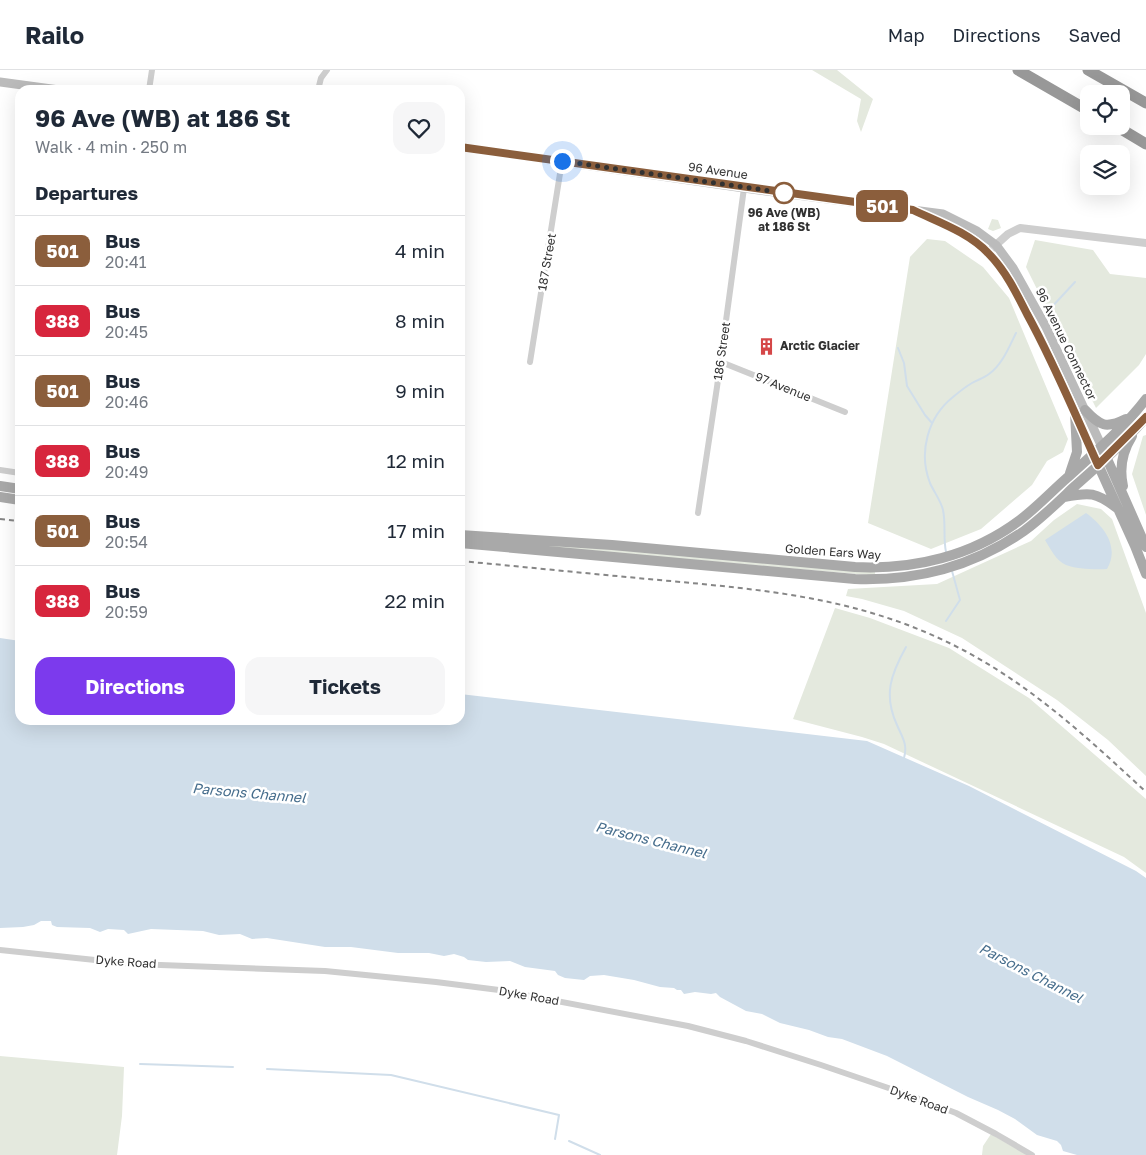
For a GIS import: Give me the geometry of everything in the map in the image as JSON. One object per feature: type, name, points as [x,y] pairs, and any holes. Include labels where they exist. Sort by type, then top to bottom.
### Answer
[{"type":"highway","points":[[1018,70],[1080,106]]},
{"type":"highway","points":[[1088,70],[1146,103]]},
{"type":"highway","points":[[1130,134],[1146,144]]},
{"type":"main road","points":[[0,82],[22,85]]},
{"type":"main road","name":"96 Avenue","points":[[465,148],[744,188],[943,214],[975,229],[996,245]]},
{"type":"main road","name":"96 Avenue","points":[[913,210],[957,231],[988,252]]},
{"type":"main road","name":"96 Avenue Connector","points":[[996,245],[1014,268],[1046,327],[1102,447],[1102,461]]},
{"type":"main road","name":"96 Avenue Connector","points":[[988,252],[1003,271],[1037,331],[1094,455],[1102,461]]},
{"type":"main road","name":"Golden Ears Way","points":[[465,535],[612,545],[855,567],[900,566],[922,563],[950,556],[988,540],[1019,520],[1094,455],[1146,399]]},
{"type":"main road","points":[[1085,410],[1096,422],[1106,425],[1117,424],[1131,416]]},
{"type":"main road","points":[[1068,476],[1077,452],[1078,441],[1075,413]]},
{"type":"main road","points":[[1143,421],[1126,446],[1120,473],[1122,506],[1146,547]]},
{"type":"main road","name":"Golden Ears Way","points":[[465,543],[855,579],[876,580],[916,577],[958,565],[993,550],[1026,530],[1143,421]]},
{"type":"main road","points":[[1102,461],[1122,506],[1146,574]]},
{"type":"main road","points":[[0,486],[15,488]]},
{"type":"main road","points":[[1063,497],[1091,493],[1122,506]]},
{"type":"main road","points":[[0,497],[15,499]]},
{"type":"street","points":[[150,85],[152,70]]},
{"type":"street","points":[[319,85],[326,70]]},
{"type":"street","name":"187 Street","points":[[530,362],[562,161]]},
{"type":"street","name":"186 Street","points":[[698,513],[721,362],[744,188]]},
{"type":"street","points":[[988,252],[1012,231],[1027,228],[1146,244]]},
{"type":"street","name":"97 Avenue","points":[[721,362],[845,412]]},
{"type":"street","points":[[0,470],[15,472]]},
{"type":"street","name":"Dyke Road","points":[[0,950],[133,964],[325,971],[445,984],[499,990],[688,1026],[746,1041],[906,1094],[956,1113],[1032,1155]]},
{"type":"shaded area","points":[[812,70],[837,70],[873,99],[861,132],[857,121],[861,99]]},
{"type":"shaded area","points":[[992,219],[998,220],[1001,228],[993,231],[988,229]]},
{"type":"shaded area","points":[[927,239],[945,241],[983,267],[1009,298],[1068,439],[1063,452],[1047,461],[1032,485],[981,529],[931,549],[868,523],[910,257]]},
{"type":"shaded area","points":[[1035,240],[1093,250],[1110,274],[1146,278],[1146,354],[1139,365],[1096,408],[1026,267]]},
{"type":"shaded area","points":[[1146,435],[1146,515],[1132,474],[1143,436]]},
{"type":"shaded area","points":[[1077,504],[1101,509],[1112,519],[1146,613],[1146,776],[1108,740],[1057,700],[962,638],[904,611],[846,596],[848,589],[937,584],[1031,541],[1054,520]]},
{"type":"shaded area","points":[[528,544],[601,548],[875,572],[875,574],[528,546]]},
{"type":"shaded area","points":[[835,608],[870,618],[949,648],[1029,698],[1146,799],[1146,873],[1124,857],[884,744],[793,719]]},
{"type":"shaded area","points":[[0,1056],[124,1067],[122,1116],[117,1155],[0,1155]]},
{"type":"shaded area","points":[[991,1134],[1027,1155],[982,1155],[983,1146]]},
{"type":"water","points":[[1086,513],[1099,524],[1111,545],[1111,561],[1107,569],[1086,569],[1066,565],[1056,557],[1045,540]]},
{"type":"water","name":"Parsons Channel","points":[[0,638],[15,640],[15,725],[465,725],[465,695],[867,741],[969,786],[1136,871],[1146,878],[1146,1155],[1077,1155],[1063,1151],[1057,1141],[1037,1135],[1015,1119],[998,1110],[887,1056],[842,1039],[828,1037],[780,1023],[762,1014],[746,1011],[716,993],[695,992],[684,994],[681,990],[674,988],[660,987],[604,975],[590,976],[584,980],[565,978],[558,975],[555,971],[525,967],[510,961],[486,962],[468,960],[454,954],[444,956],[429,953],[398,953],[351,947],[325,947],[267,938],[252,939],[240,934],[219,935],[203,931],[151,929],[128,934],[124,930],[108,929],[100,932],[90,928],[57,927],[52,925],[51,921],[41,921],[34,925],[23,927],[0,928]]},
{"type":"waterway","points":[[1049,310],[1075,282]]},
{"type":"waterway","points":[[946,552],[943,510],[930,483],[925,459],[925,447],[928,436],[937,415],[944,405],[964,388],[994,370],[1005,355],[1016,333]]},
{"type":"waterway","points":[[898,348],[904,363],[907,386],[932,423]]},
{"type":"waterway","points":[[946,621],[960,600],[952,571]]},
{"type":"waterway","points":[[904,758],[905,745],[890,704],[890,694],[896,666],[906,647]]},
{"type":"waterway","points":[[140,1064],[233,1067]]},
{"type":"waterway","points":[[267,1069],[391,1075],[559,1115],[555,1139]]},
{"type":"waterway","points":[[569,1141],[600,1155]]},
{"type":"railway","points":[[0,519],[15,520]]},
{"type":"railway","points":[[465,561],[778,593],[816,599],[891,619],[928,633],[965,651],[1014,681],[1082,734],[1146,792]]},
{"type":"bus line","name":"501","points":[[465,148],[913,210],[968,237],[988,252],[999,265],[1037,331],[1098,465],[1146,417]]},
{"type":"place","name":"96 Ave (WB) at 186 St","points":[[784,193]]},
{"type":"place","name":"Arctic Glacier","points":[[766,346]]},
{"type":"route","points":[[562,161],[792,194],[784,193]]}]
